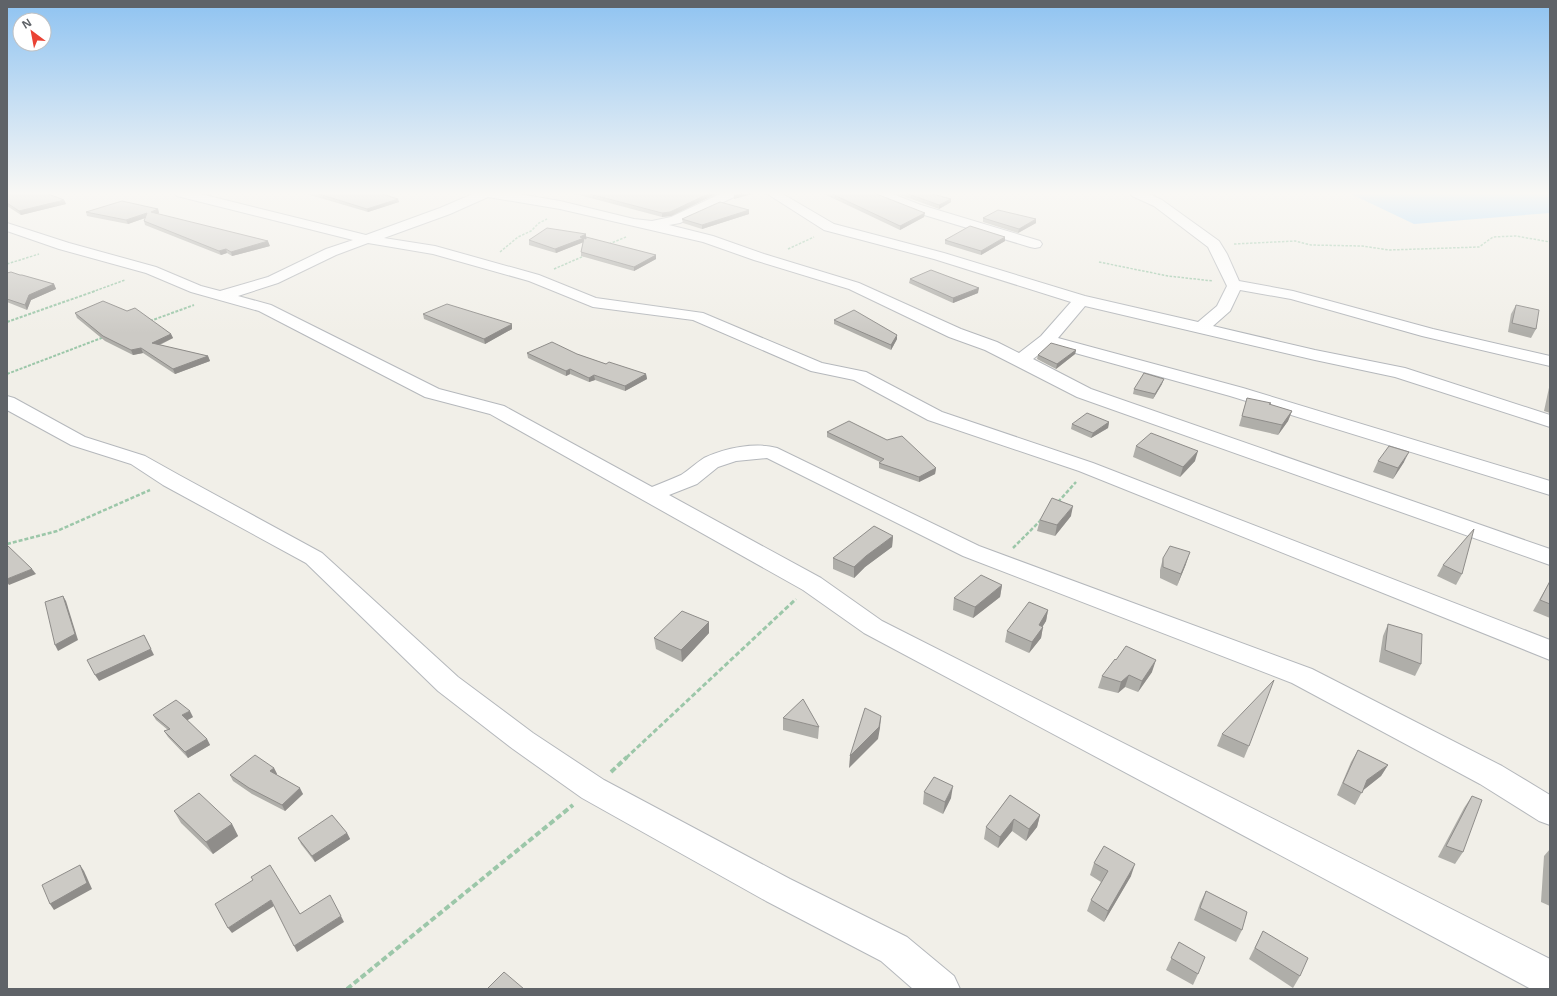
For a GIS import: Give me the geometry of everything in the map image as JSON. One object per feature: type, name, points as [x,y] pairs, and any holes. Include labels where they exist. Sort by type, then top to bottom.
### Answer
[{"type":"street","points":[[44,239],[152,270],[181,284],[265,308],[432,393],[497,410],[812,584],[872,627],[1550,979]]},
{"type":"street","points":[[220,296],[273,280],[332,252],[366,239]]},
{"type":"street","points":[[370,239],[435,250],[534,278],[593,302],[697,316],[817,367],[860,376],[935,416],[1086,467],[1550,650]]},
{"type":"street","points":[[709,239],[765,259],[854,286],[955,333],[991,346],[1084,392],[1550,557]]},
{"type":"street","points":[[877,239],[940,256],[1081,300],[1315,355],[1399,372],[1550,421]]},
{"type":"street","points":[[1020,239],[1035,244]]},
{"type":"street","points":[[1201,328],[1224,308],[1233,284],[1220,254],[1214,244],[1208,239]]},
{"type":"street","points":[[1233,284],[1258,287],[1303,297],[1388,322],[1550,361]]},
{"type":"street","points":[[1021,360],[1047,340],[1081,300]]},
{"type":"street","points":[[1047,340],[1250,395],[1550,488]]},
{"type":"street","points":[[7,402],[78,441],[138,460],[170,480],[314,558],[448,684],[523,741],[593,789],[778,890],[894,949],[941,989]]},
{"type":"street","points":[[651,495],[689,479],[711,463],[732,455],[770,452],[892,510],[971,551],[1302,676],[1491,775],[1550,811]]},
{"type":"path","points":[[483,264],[496,256],[515,239]]},
{"type":"path","points":[[604,247],[620,239]]},
{"type":"path","points":[[765,259],[809,239]]},
{"type":"path","points":[[1214,244],[1295,241],[1311,245],[1362,246],[1389,250],[1479,247],[1490,239]]},
{"type":"path","points":[[1536,239],[1550,242]]},
{"type":"path","points":[[7,264],[64,246]]},
{"type":"path","points":[[534,278],[590,253]]},
{"type":"path","points":[[1099,262],[1168,276],[1233,284]]},
{"type":"path","points":[[7,322],[152,270]]},
{"type":"path","points":[[148,322],[220,296]]},
{"type":"path","points":[[7,374],[110,335]]},
{"type":"path","points":[[1056,504],[1072,488],[1086,467]]},
{"type":"path","points":[[7,544],[57,531],[170,480]]},
{"type":"path","points":[[999,562],[1046,514]]},
{"type":"path","points":[[346,989],[593,789],[812,584]]},
{"type":"building","points":[[190,239],[262,239],[268,241],[231,252],[226,249],[219,251]]},
{"type":"building","points":[[530,239],[580,239],[555,249]]},
{"type":"building","points":[[584,239],[596,239],[656,255],[634,267],[581,252]]},
{"type":"building","points":[[946,239],[1001,239],[981,251]]},
{"type":"building","points":[[931,270],[979,288],[953,298],[910,279]]},
{"type":"building","points":[[11,272],[54,284],[29,295],[25,305],[7,299],[7,273]]},
{"type":"building","points":[[103,301],[127,311],[135,308],[171,334],[152,343],[208,356],[173,369],[141,348],[131,350],[103,336],[75,313]]},
{"type":"building","points":[[447,304],[512,324],[484,339],[423,314]]},
{"type":"building","points":[[1516,305],[1539,310],[1536,329],[1512,323]]},
{"type":"building","points":[[854,310],[897,335],[891,345],[834,320]]},
{"type":"building","points":[[552,342],[577,354],[606,364],[609,362],[646,374],[625,386],[594,375],[589,378],[570,369],[566,371],[527,353]]},
{"type":"building","points":[[1051,343],[1076,350],[1057,364],[1038,355]]},
{"type":"building","points":[[1144,373],[1164,379],[1155,394],[1134,389]]},
{"type":"building","points":[[1247,398],[1271,403],[1269,404],[1292,411],[1282,425],[1242,416]]},
{"type":"building","points":[[1087,413],[1109,422],[1093,433],[1072,424]]},
{"type":"building","points":[[849,421],[887,440],[902,436],[936,468],[919,477],[879,463],[884,459],[827,432]]},
{"type":"building","points":[[1151,433],[1198,451],[1183,467],[1136,446]]},
{"type":"building","points":[[1389,446],[1409,452],[1398,468],[1378,461]]},
{"type":"building","points":[[1052,498],[1073,506],[1057,525],[1040,520]]},
{"type":"building","points":[[874,526],[893,536],[854,567],[833,558]]},
{"type":"building","points":[[1474,529],[1462,574],[1443,565]]},
{"type":"building","points":[[7,545],[32,569],[7,579]]},
{"type":"building","points":[[1170,546],[1190,552],[1181,574],[1163,567],[1163,558]]},
{"type":"building","points":[[981,575],[1002,585],[975,607],[954,598]]},
{"type":"building","points":[[1550,581],[1550,604],[1540,600]]},
{"type":"building","points":[[63,596],[75,634],[55,645],[45,602]]},
{"type":"building","points":[[1029,602],[1048,610],[1039,625],[1043,627],[1032,642],[1007,631]]},
{"type":"building","points":[[682,611],[709,622],[681,650],[654,638]]},
{"type":"building","points":[[1388,624],[1422,634],[1421,664],[1385,650]]},
{"type":"building","points":[[144,635],[151,649],[95,675],[87,660]]},
{"type":"building","points":[[1126,646],[1156,660],[1142,681],[1129,675],[1121,682],[1102,676]]},
{"type":"building","points":[[1274,680],[1249,746],[1222,734]]},
{"type":"building","points":[[803,699],[819,727],[783,718]]},
{"type":"building","points":[[176,700],[190,711],[182,715],[207,739],[185,752],[164,731],[170,729],[153,715]]},
{"type":"building","points":[[865,708],[881,716],[879,727],[850,756]]},
{"type":"building","points":[[1358,750],[1388,765],[1367,780],[1362,793],[1343,783]]},
{"type":"building","points":[[255,755],[274,768],[270,771],[300,788],[282,805],[249,788],[230,775]]},
{"type":"building","points":[[934,777],[953,786],[945,802],[924,792]]},
{"type":"building","points":[[199,793],[232,824],[206,842],[174,811]]},
{"type":"building","points":[[1010,795],[1040,815],[1029,829],[1014,819],[1000,837],[986,827]]},
{"type":"building","points":[[1472,796],[1482,800],[1463,852],[1446,846]]},
{"type":"building","points":[[332,815],[347,833],[312,856],[298,838]]},
{"type":"building","points":[[1104,846],[1135,864],[1108,911],[1091,900],[1108,871],[1094,863]]},
{"type":"building","points":[[80,865],[87,883],[50,904],[42,885]]},
{"type":"building","points":[[270,865],[300,914],[330,895],[341,916],[294,946],[271,900],[228,928],[215,904],[253,880],[251,877]]},
{"type":"building","points":[[1206,891],[1247,912],[1242,930],[1200,908]]},
{"type":"building","points":[[1263,931],[1308,958],[1300,976],[1255,948]]},
{"type":"building","points":[[1179,942],[1205,957],[1198,974],[1171,958]]},
{"type":"building","points":[[504,972],[524,989],[487,989]]}]
